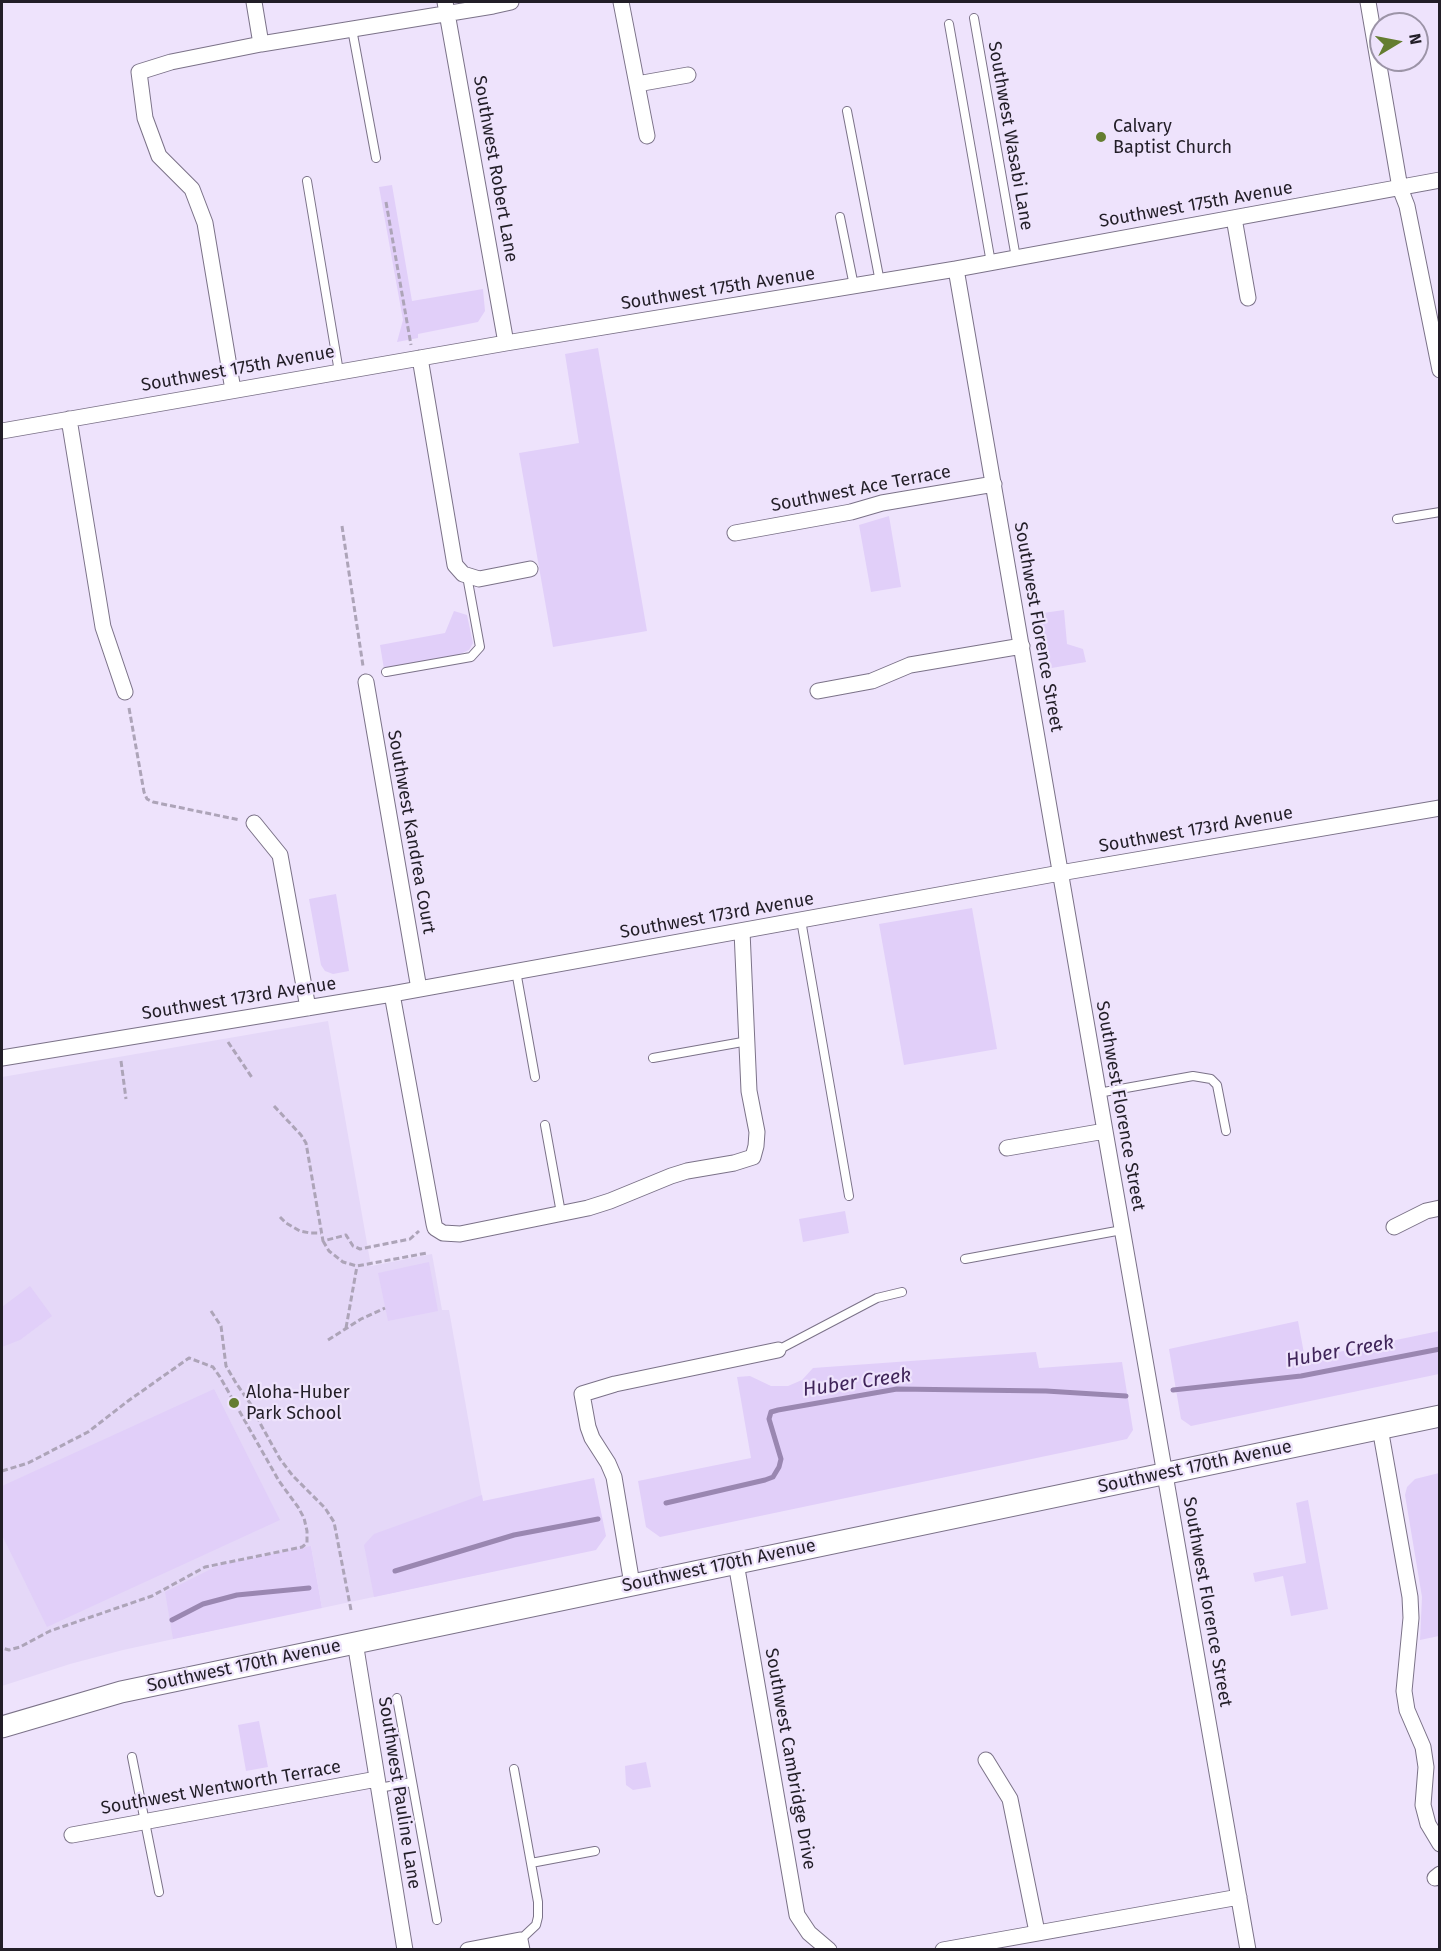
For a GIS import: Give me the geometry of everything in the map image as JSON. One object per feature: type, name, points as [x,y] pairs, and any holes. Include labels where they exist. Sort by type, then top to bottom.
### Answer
[{"type":"main road","name":"Southwest 170th Avenue","points":[[2,1727],[121,1692],[1440,1416]]},
{"type":"street","points":[[254,2],[261,44]]},
{"type":"street","points":[[233,390],[205,224],[192,189],[159,156],[145,118],[139,72],[171,62],[352,29],[446,8],[511,2]]},
{"type":"street","points":[[621,2],[647,136]]},
{"type":"street","points":[[1368,2],[1400,188],[1407,206],[1440,370]]},
{"type":"street","name":"Southwest Robert Lane","points":[[446,8],[506,343]]},
{"type":"street","points":[[637,84],[688,75]]},
{"type":"street","name":"Southwest 175th Avenue","points":[[2,431],[506,343],[956,269],[1440,180]]},
{"type":"street","points":[[1234,218],[1248,298]]},
{"type":"street","name":"Southwest Florence Street","points":[[956,269],[1248,1950]]},
{"type":"street","points":[[417,359],[453,560],[459,570],[467,576],[479,579],[530,569]]},
{"type":"street","points":[[69,419],[104,627],[126,692]]},
{"type":"street","name":"Southwest Ace Terrace","points":[[735,533],[851,512],[882,503],[994,484]]},
{"type":"street","points":[[818,691],[872,681],[910,665],[1022,646]]},
{"type":"street","name":"Southwest Kandrea Court","points":[[366,682],[419,989]]},
{"type":"street","name":"Southwest 173rd Avenue","points":[[2,1058],[392,994],[1060,873],[1440,809]]},
{"type":"street","points":[[254,823],[280,855],[308,1008]]},
{"type":"street","points":[[392,994],[438,1229],[460,1234],[588,1208],[670,1176],[753,1157],[757,1132],[749,1091],[742,931]]},
{"type":"street","points":[[1007,1148],[1104,1131]]},
{"type":"street","points":[[1394,1227],[1426,1211],[1440,1208]]},
{"type":"street","points":[[632,1584],[614,1477],[592,1438],[582,1394],[615,1384],[778,1350]]},
{"type":"street","points":[[1380,1428],[1410,1597],[1411,1618],[1404,1691],[1407,1710],[1423,1747],[1426,1767],[1423,1805],[1428,1824],[1440,1844]]},
{"type":"street","name":"Southwest Cambridge Drive","points":[[736,1563],[797,1916],[809,1933],[829,1950]]},
{"type":"street","name":"Southwest Pauline Lane","points":[[355,1642],[405,1950]]},
{"type":"street","points":[[986,1760],[1010,1799],[1037,1932]]},
{"type":"street","name":"Southwest Wentworth Terrace","points":[[72,1835],[378,1783]]},
{"type":"street","points":[[943,1950],[1239,1897]]},
{"type":"street","points":[[468,1950],[521,1945]]},
{"type":"lane","name":"Southwest Wasabi Lane","points":[[974,18],[1016,258]]},
{"type":"lane","points":[[949,24],[991,262]]},
{"type":"lane","points":[[352,29],[376,158]]},
{"type":"lane","points":[[847,111],[880,282]]},
{"type":"lane","points":[[307,181],[339,372]]},
{"type":"lane","points":[[840,217],[854,286]]},
{"type":"lane","points":[[1397,519],[1440,512]]},
{"type":"lane","points":[[386,672],[471,657],[480,647],[467,576]]},
{"type":"lane","points":[[801,921],[849,1196]]},
{"type":"lane","points":[[516,971],[535,1077]]},
{"type":"lane","points":[[653,1058],[748,1041]]},
{"type":"lane","points":[[1098,1093],[1192,1076],[1211,1079],[1217,1085],[1226,1131]]},
{"type":"lane","points":[[546,1125],[561,1213]]},
{"type":"lane","points":[[965,1260],[1122,1230]]},
{"type":"lane","points":[[778,1350],[877,1298],[902,1293]]},
{"type":"lane","points":[[397,1698],[437,1920]]},
{"type":"lane","points":[[132,1756],[159,1892]]},
{"type":"lane","points":[[514,1769],[538,1902],[536,1925],[521,1945]]},
{"type":"lane","points":[[378,1783],[412,1782]]},
{"type":"lane","points":[[531,1863],[595,1851]]},
{"type":"path","points":[[386,202],[417,359]]},
{"type":"path","points":[[342,526],[366,682]]},
{"type":"path","points":[[126,692],[147,799],[254,823]]},
{"type":"path","points":[[228,1042],[254,1079]]},
{"type":"path","points":[[121,1061],[126,1099]]},
{"type":"path","points":[[274,1106],[306,1143],[321,1233],[330,1251],[343,1263],[357,1266],[427,1253]]},
{"type":"path","points":[[280,1217],[300,1231],[321,1233]]},
{"type":"path","points":[[323,1241],[346,1235],[353,1246],[360,1249],[410,1239],[418,1233],[421,1227],[438,1229]]},
{"type":"path","points":[[346,1328],[357,1266]]},
{"type":"path","points":[[328,1340],[385,1308]]},
{"type":"path","points":[[211,1311],[221,1326],[226,1366],[254,1409],[280,1459],[293,1476],[325,1508],[334,1522],[351,1610]]},
{"type":"path","points":[[2,1471],[28,1463],[88,1432],[192,1353]]},
{"type":"path","points":[[2,1648],[9,1650],[20,1647],[50,1631],[152,1596],[205,1567],[302,1547],[307,1543],[304,1518],[279,1481],[220,1377],[213,1367],[205,1363],[189,1358],[184,1360]]},
{"type":"shaded area","points":[[392,185],[412,301],[483,289],[485,311],[478,322],[418,334],[418,338],[397,342],[403,320],[379,187]]},
{"type":"shaded area","points":[[598,348],[647,631],[553,647],[519,453],[579,443],[565,354]]},
{"type":"shaded area","points":[[889,516],[901,587],[871,592],[859,525]]},
{"type":"shaded area","points":[[1064,610],[1067,644],[1083,649],[1086,662],[1046,669],[1036,614]]},
{"type":"shaded area","points":[[454,611],[467,615],[473,643],[469,650],[453,657],[384,669],[380,645],[445,633]]},
{"type":"shaded area","points":[[336,894],[349,971],[333,974],[325,971],[321,965],[309,899]]},
{"type":"shaded area","points":[[972,908],[997,1049],[904,1065],[879,924]]},
{"type":"shaded area","name":"Aloha-Huber Park School","points":[[328,1021],[371,1266],[432,1254],[442,1310],[449,1310],[495,1571],[322,1608],[311,1546],[229,1627],[123,1650],[2,1686],[2,1077]]},
{"type":"shaded area","points":[[845,1211],[849,1233],[803,1242],[799,1219]]},
{"type":"shaded area","points":[[429,1262],[438,1311],[388,1321],[378,1273]]},
{"type":"shaded area","points":[[30,1286],[52,1316],[20,1340],[2,1347],[2,1307]]},
{"type":"shaded area","points":[[1298,1321],[1305,1359],[1439,1331],[1439,1374],[1191,1426],[1181,1419],[1169,1349]]},
{"type":"shaded area","points":[[1036,1352],[1039,1368],[1122,1362],[1133,1430],[1127,1439],[660,1537],[646,1527],[638,1481],[751,1458],[737,1377],[750,1376],[771,1386],[788,1386],[802,1380],[813,1368]]},
{"type":"shaded area","points":[[214,1389],[280,1520],[47,1627],[2,1535],[2,1486]]},
{"type":"shaded area","points":[[1439,1473],[1439,1636],[1420,1640],[1422,1597],[1405,1495],[1407,1487],[1415,1479]]},
{"type":"shaded area","points":[[594,1478],[606,1536],[596,1550],[374,1597],[364,1545],[374,1534],[482,1495],[483,1501]]},
{"type":"shaded area","points":[[1308,1500],[1328,1609],[1291,1616],[1283,1576],[1255,1582],[1253,1573],[1306,1563],[1296,1503]]},
{"type":"shaded area","points":[[311,1546],[322,1608],[173,1639],[165,1592],[219,1565]]},
{"type":"shaded area","points":[[259,1721],[268,1767],[246,1771],[238,1725]]},
{"type":"shaded area","points":[[646,1762],[651,1787],[633,1790],[626,1785],[625,1766]]},
{"type":"waterway","name":"Huber Creek","points":[[1173,1390],[1301,1376],[1440,1349]]},
{"type":"waterway","name":"Huber Creek","points":[[666,1503],[773,1477],[781,1459],[769,1419],[771,1412],[778,1410],[897,1389],[1046,1391],[1126,1396]]},
{"type":"waterway","name":"Huber Creek","points":[[395,1571],[514,1535],[598,1519]]},
{"type":"waterway","name":"Huber Creek","points":[[172,1620],[203,1604],[237,1595],[309,1588]]},
{"type":"place","name":"Calvary Baptist Church","points":[[1101,137]]},
{"type":"place","name":"Aloha-Huber Park School","points":[[234,1403]]}]
